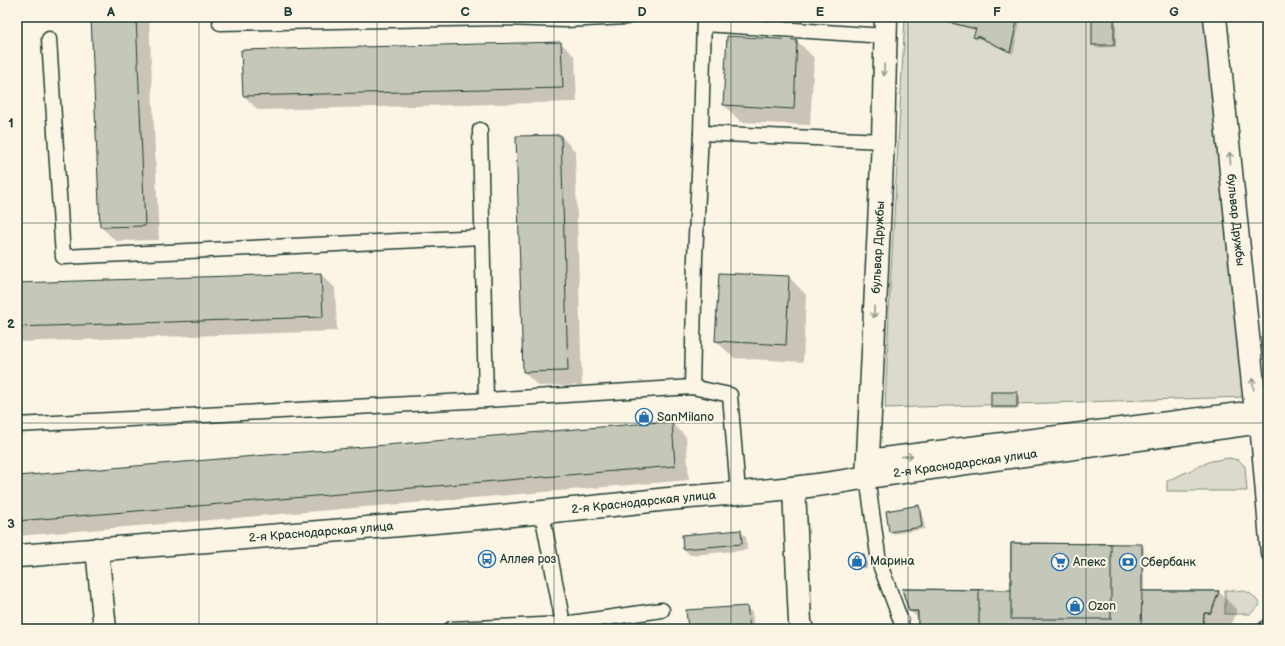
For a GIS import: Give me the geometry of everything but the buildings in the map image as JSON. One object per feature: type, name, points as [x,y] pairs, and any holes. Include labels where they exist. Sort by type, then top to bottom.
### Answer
[{"type":"street","name":"бульвар Дружбы","points":[[1215,17],[1260,419]]},
{"type":"street","name":"бульвар Дружбы","points":[[868,469],[883,141],[885,26]]},
{"type":"street","name":"2-я Краснодарская улица","points":[[17,556],[542,513],[738,492],[824,485],[868,469],[1260,419]]},
{"type":"street","points":[[794,488],[800,622],[802,629]]},
{"type":"street","points":[[97,549],[105,629]]},
{"type":"lane","points":[[220,22],[503,18],[565,20],[626,17]]},
{"type":"lane","points":[[692,387],[695,257],[701,133],[704,20],[885,26]]},
{"type":"lane","points":[[49,39],[63,257],[482,237]]},
{"type":"lane","points":[[480,130],[486,400]]},
{"type":"lane","points":[[701,133],[883,141]]},
{"type":"lane","points":[[17,425],[486,400],[692,387],[730,395],[738,492]]},
{"type":"lane","points":[[1260,419],[1268,553]]},
{"type":"lane","points":[[868,469],[879,562],[901,621],[901,629]]},
{"type":"lane","points":[[542,513],[564,627]]},
{"type":"lane","points":[[451,629],[564,627],[662,610]]},
{"type":"lane","points":[[1265,629],[1268,626]]},
{"type":"shaded area","points":[[905,17],[1207,17],[1246,397],[885,408]]},
{"type":"shaded area","points":[[1229,458],[1238,460],[1245,466],[1247,491],[1167,491],[1167,481],[1211,461]]},
{"type":"shaded area","points":[[1225,590],[1249,593],[1260,605],[1250,614],[1225,614]]},
{"type":"place","name":"SanMilano","points":[[644,417]]},
{"type":"place","name":"Аллея роз","points":[[487,559]]},
{"type":"place","name":"Марина","points":[[857,561]]},
{"type":"place","name":"Апекс","points":[[1060,562]]},
{"type":"place","name":"Сбербанк","points":[[1128,562]]},
{"type":"place","name":"Ozon","points":[[1075,606]]}]
